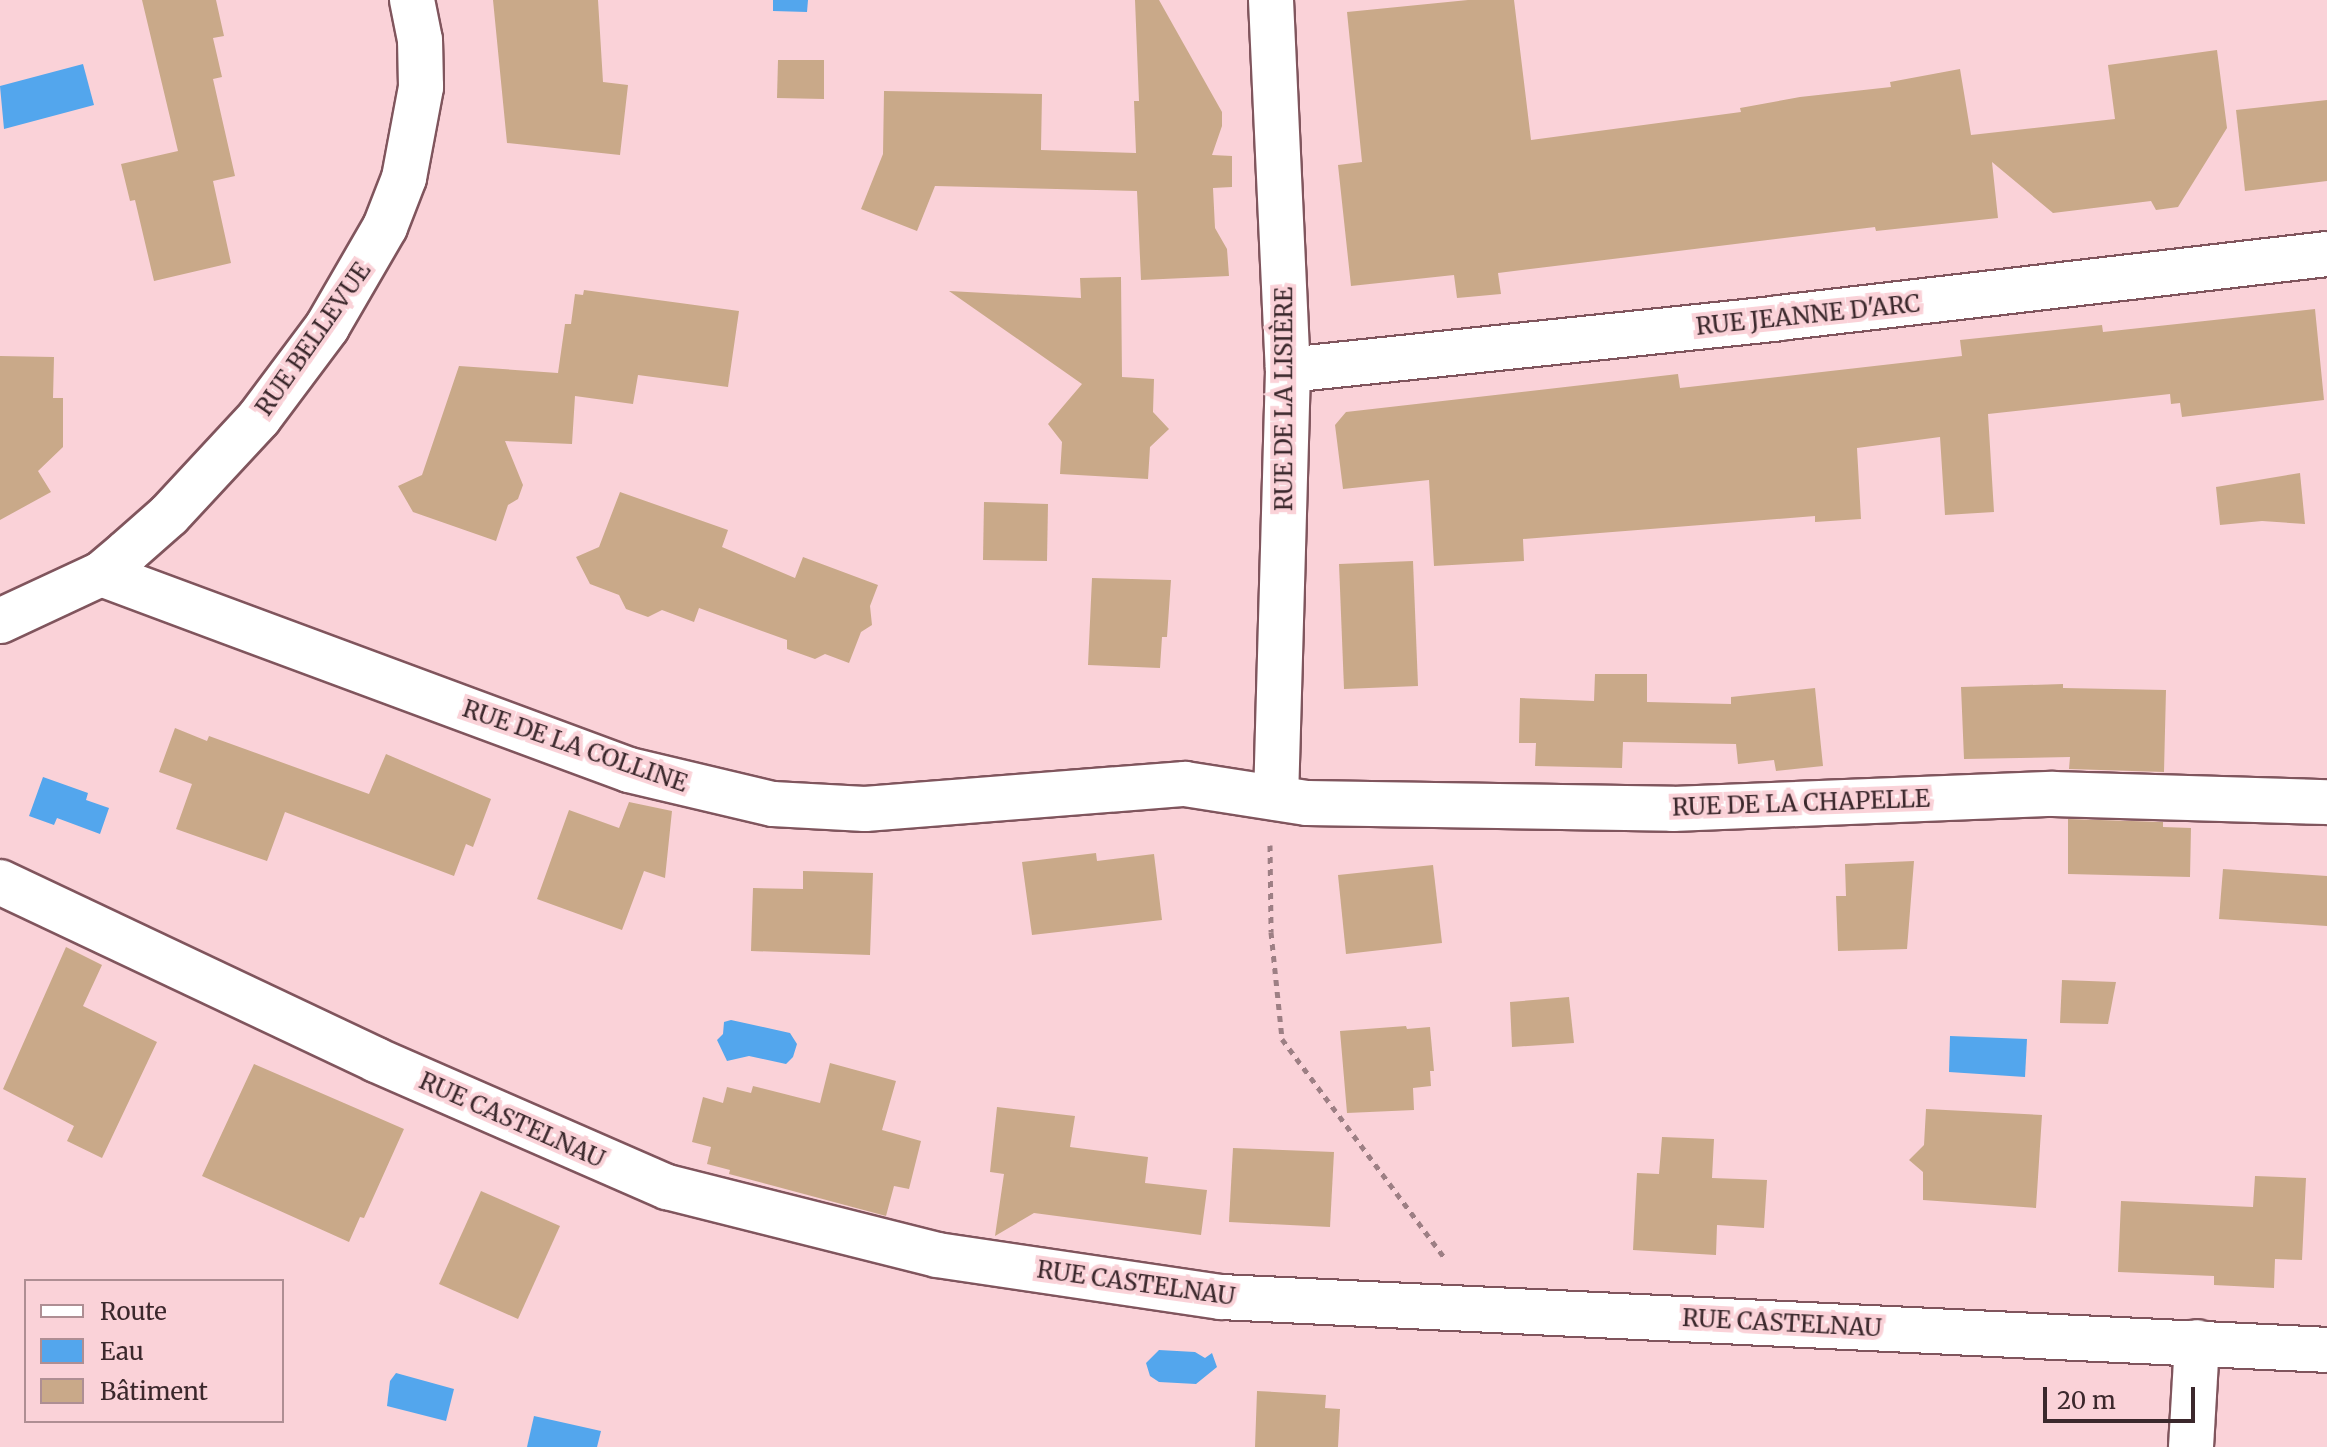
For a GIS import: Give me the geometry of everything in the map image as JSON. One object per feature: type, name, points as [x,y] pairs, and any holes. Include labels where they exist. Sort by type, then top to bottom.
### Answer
[{"type":"street","name":"RUE BELLEVUE","points":[[101,574],[169,515],[259,418],[327,327],[361,273],[385,227],[414,138],[421,87],[420,40],[412,0]]},
{"type":"street","name":"RUE DE LA LISIÈRE","points":[[1271,0],[1288,370],[1276,798]]},
{"type":"street","name":"RUE JEANNE D'ARC","points":[[1288,370],[1794,317],[2327,254]]},
{"type":"street","points":[[0,621],[101,574]]},
{"type":"street","name":"RUE DE LA COLLINE","points":[[101,574],[629,770],[773,804],[865,809],[1185,784],[1276,798]]},
{"type":"street","name":"RUE DE LA CHAPELLE","points":[[1276,798],[1307,803],[1673,809],[2053,794],[2327,802]]},
{"type":"street","name":"RUE CASTELNAU","points":[[8,886],[376,1060],[667,1187],[937,1255],[1221,1297],[2327,1350]]},
{"type":"street","points":[[2191,1447],[2197,1342]]},
{"type":"path","points":[[1270,847],[1271,932],[1282,1039],[1451,1267],[1457,1307]]},
{"type":"water","points":[[773,0],[808,0],[807,12],[773,11]]},
{"type":"water","points":[[83,64],[94,105],[4,129],[0,86]]},
{"type":"water","points":[[43,777],[88,793],[86,800],[109,808],[100,834],[57,818],[54,825],[29,816]]},
{"type":"water","points":[[731,1020],[790,1033],[797,1044],[793,1057],[786,1064],[749,1056],[727,1061],[717,1040],[723,1034],[724,1022]]},
{"type":"water","points":[[1950,1036],[2027,1039],[2025,1077],[1949,1072]]},
{"type":"water","points":[[1159,1350],[1195,1352],[1205,1358],[1212,1353],[1217,1367],[1196,1384],[1159,1382],[1150,1376],[1146,1363]]},
{"type":"water","points":[[396,1373],[454,1389],[446,1421],[387,1406],[390,1381]]},
{"type":"water","points":[[534,1416],[601,1431],[597,1447],[527,1447]]},
{"type":"building","points":[[142,0],[216,0],[224,36],[213,38],[222,77],[213,79],[235,176],[213,181],[231,263],[154,281],[135,200],[130,201],[121,164],[178,151]]},
{"type":"building","points":[[493,0],[598,0],[603,82],[628,85],[620,155],[507,143]]},
{"type":"building","points":[[1135,0],[1159,0],[1222,112],[1222,126],[1212,155],[1232,156],[1232,187],[1213,188],[1215,228],[1227,249],[1229,276],[1141,280],[1137,191],[935,186],[917,231],[861,209],[883,154],[884,91],[1042,94],[1041,150],[1136,153],[1134,101],[1139,101]]},
{"type":"building","points":[[1468,0],[1514,0],[1531,140],[1741,112],[1740,108],[1800,97],[1891,87],[1890,82],[1960,69],[1971,135],[2115,119],[2108,65],[2217,50],[2227,128],[2178,207],[2156,210],[2151,201],[2053,213],[1992,162],[1998,218],[1876,231],[1875,227],[1498,273],[1501,294],[1457,298],[1454,275],[1351,286],[1338,165],[1362,162],[1347,12]]},
{"type":"building","points":[[778,60],[824,60],[824,99],[777,98]]},
{"type":"building","points":[[2327,100],[2327,181],[2245,191],[2236,110]]},
{"type":"building","points":[[1121,277],[1122,377],[1154,379],[1153,412],[1169,429],[1150,447],[1148,479],[1060,474],[1062,442],[1048,424],[1082,384],[949,291],[1081,298],[1080,278]]},
{"type":"building","points":[[584,290],[739,311],[728,387],[638,375],[633,404],[575,396],[572,444],[505,441],[523,485],[518,499],[508,505],[496,541],[413,512],[398,486],[422,475],[459,366],[558,373],[565,324],[571,324],[575,294],[583,295]]},
{"type":"building","points":[[2315,309],[2324,400],[2182,417],[2180,403],[2171,404],[2170,394],[1988,414],[1994,512],[1945,515],[1940,437],[1857,448],[1861,519],[1815,522],[1815,516],[1523,539],[1524,561],[1434,566],[1429,480],[1343,489],[1335,425],[1346,412],[1678,374],[1680,388],[1962,356],[1960,340],[2102,325],[2103,332]]},
{"type":"building","points":[[0,356],[54,357],[53,398],[63,398],[63,447],[38,471],[51,492],[0,520]]},
{"type":"building","points":[[2300,473],[2305,524],[2262,521],[2220,525],[2216,487]]},
{"type":"building","points":[[620,492],[728,530],[722,547],[795,578],[803,557],[878,585],[870,606],[872,625],[861,632],[849,663],[825,654],[815,659],[787,649],[787,640],[699,608],[694,622],[662,610],[648,617],[626,609],[619,595],[590,584],[576,557],[599,547]]},
{"type":"building","points":[[984,502],[1048,504],[1047,561],[983,560]]},
{"type":"building","points":[[1413,561],[1418,686],[1344,689],[1339,564]]},
{"type":"building","points":[[1092,578],[1171,580],[1167,637],[1162,637],[1160,668],[1088,665]]},
{"type":"building","points":[[1595,674],[1647,674],[1647,702],[1731,704],[1731,697],[1815,688],[1823,766],[1776,771],[1774,760],[1738,764],[1736,744],[1623,742],[1622,768],[1535,766],[1536,743],[1519,743],[1520,698],[1594,701]]},
{"type":"building","points":[[2063,684],[2063,688],[2166,690],[2164,772],[2069,769],[2070,757],[1964,759],[1961,687]]},
{"type":"building","points":[[175,728],[207,741],[209,736],[369,794],[386,754],[491,799],[473,847],[466,844],[454,876],[285,812],[267,861],[176,829],[192,784],[159,772]]},
{"type":"building","points":[[629,802],[672,811],[665,878],[644,871],[622,930],[537,899],[569,810],[619,828]]},
{"type":"building","points":[[2068,819],[2163,822],[2163,827],[2191,828],[2190,877],[2068,874]]},
{"type":"building","points":[[1096,853],[1097,861],[1154,854],[1162,920],[1032,935],[1022,862]]},
{"type":"building","points":[[1914,861],[1907,949],[1838,951],[1836,896],[1846,896],[1845,864]]},
{"type":"building","points":[[1433,865],[1442,943],[1346,954],[1338,875]]},
{"type":"building","points":[[2223,869],[2327,876],[2327,926],[2219,919]]},
{"type":"building","points":[[803,871],[873,873],[870,955],[751,951],[753,888],[803,889]]},
{"type":"building","points":[[66,947],[102,965],[83,1006],[157,1042],[102,1158],[67,1141],[74,1126],[3,1089]]},
{"type":"building","points":[[2062,980],[2116,982],[2108,1024],[2060,1023]]},
{"type":"building","points":[[1569,997],[1574,1043],[1512,1047],[1510,1002]]},
{"type":"building","points":[[1406,1026],[1407,1029],[1430,1027],[1434,1071],[1430,1071],[1431,1086],[1413,1088],[1414,1110],[1347,1113],[1340,1031]]},
{"type":"building","points":[[830,1063],[896,1081],[882,1130],[921,1141],[909,1189],[894,1186],[886,1216],[729,1174],[730,1170],[707,1164],[711,1147],[692,1142],[703,1097],[723,1103],[727,1087],[751,1093],[753,1086],[820,1103]]},
{"type":"building","points":[[254,1064],[404,1129],[364,1218],[360,1217],[349,1242],[202,1176]]},
{"type":"building","points":[[997,1107],[1075,1116],[1070,1147],[1148,1157],[1145,1183],[1207,1190],[1201,1235],[1034,1213],[995,1236],[1004,1174],[990,1172]]},
{"type":"building","points":[[1926,1109],[2042,1115],[2036,1208],[1923,1200],[1923,1172],[1909,1160],[1924,1145]]},
{"type":"building","points":[[1662,1137],[1714,1139],[1712,1178],[1767,1180],[1764,1228],[1717,1225],[1716,1255],[1633,1250],[1637,1173],[1659,1174]]},
{"type":"building","points":[[1233,1148],[1334,1152],[1330,1227],[1229,1222]]},
{"type":"building","points":[[2255,1176],[2306,1178],[2302,1260],[2275,1259],[2274,1288],[2214,1285],[2214,1276],[2118,1272],[2121,1201],[2253,1207]]},
{"type":"building","points":[[481,1191],[560,1226],[518,1319],[439,1284]]},
{"type":"building","points":[[1257,1391],[1326,1395],[1325,1408],[1340,1409],[1338,1447],[1255,1447]]}]
